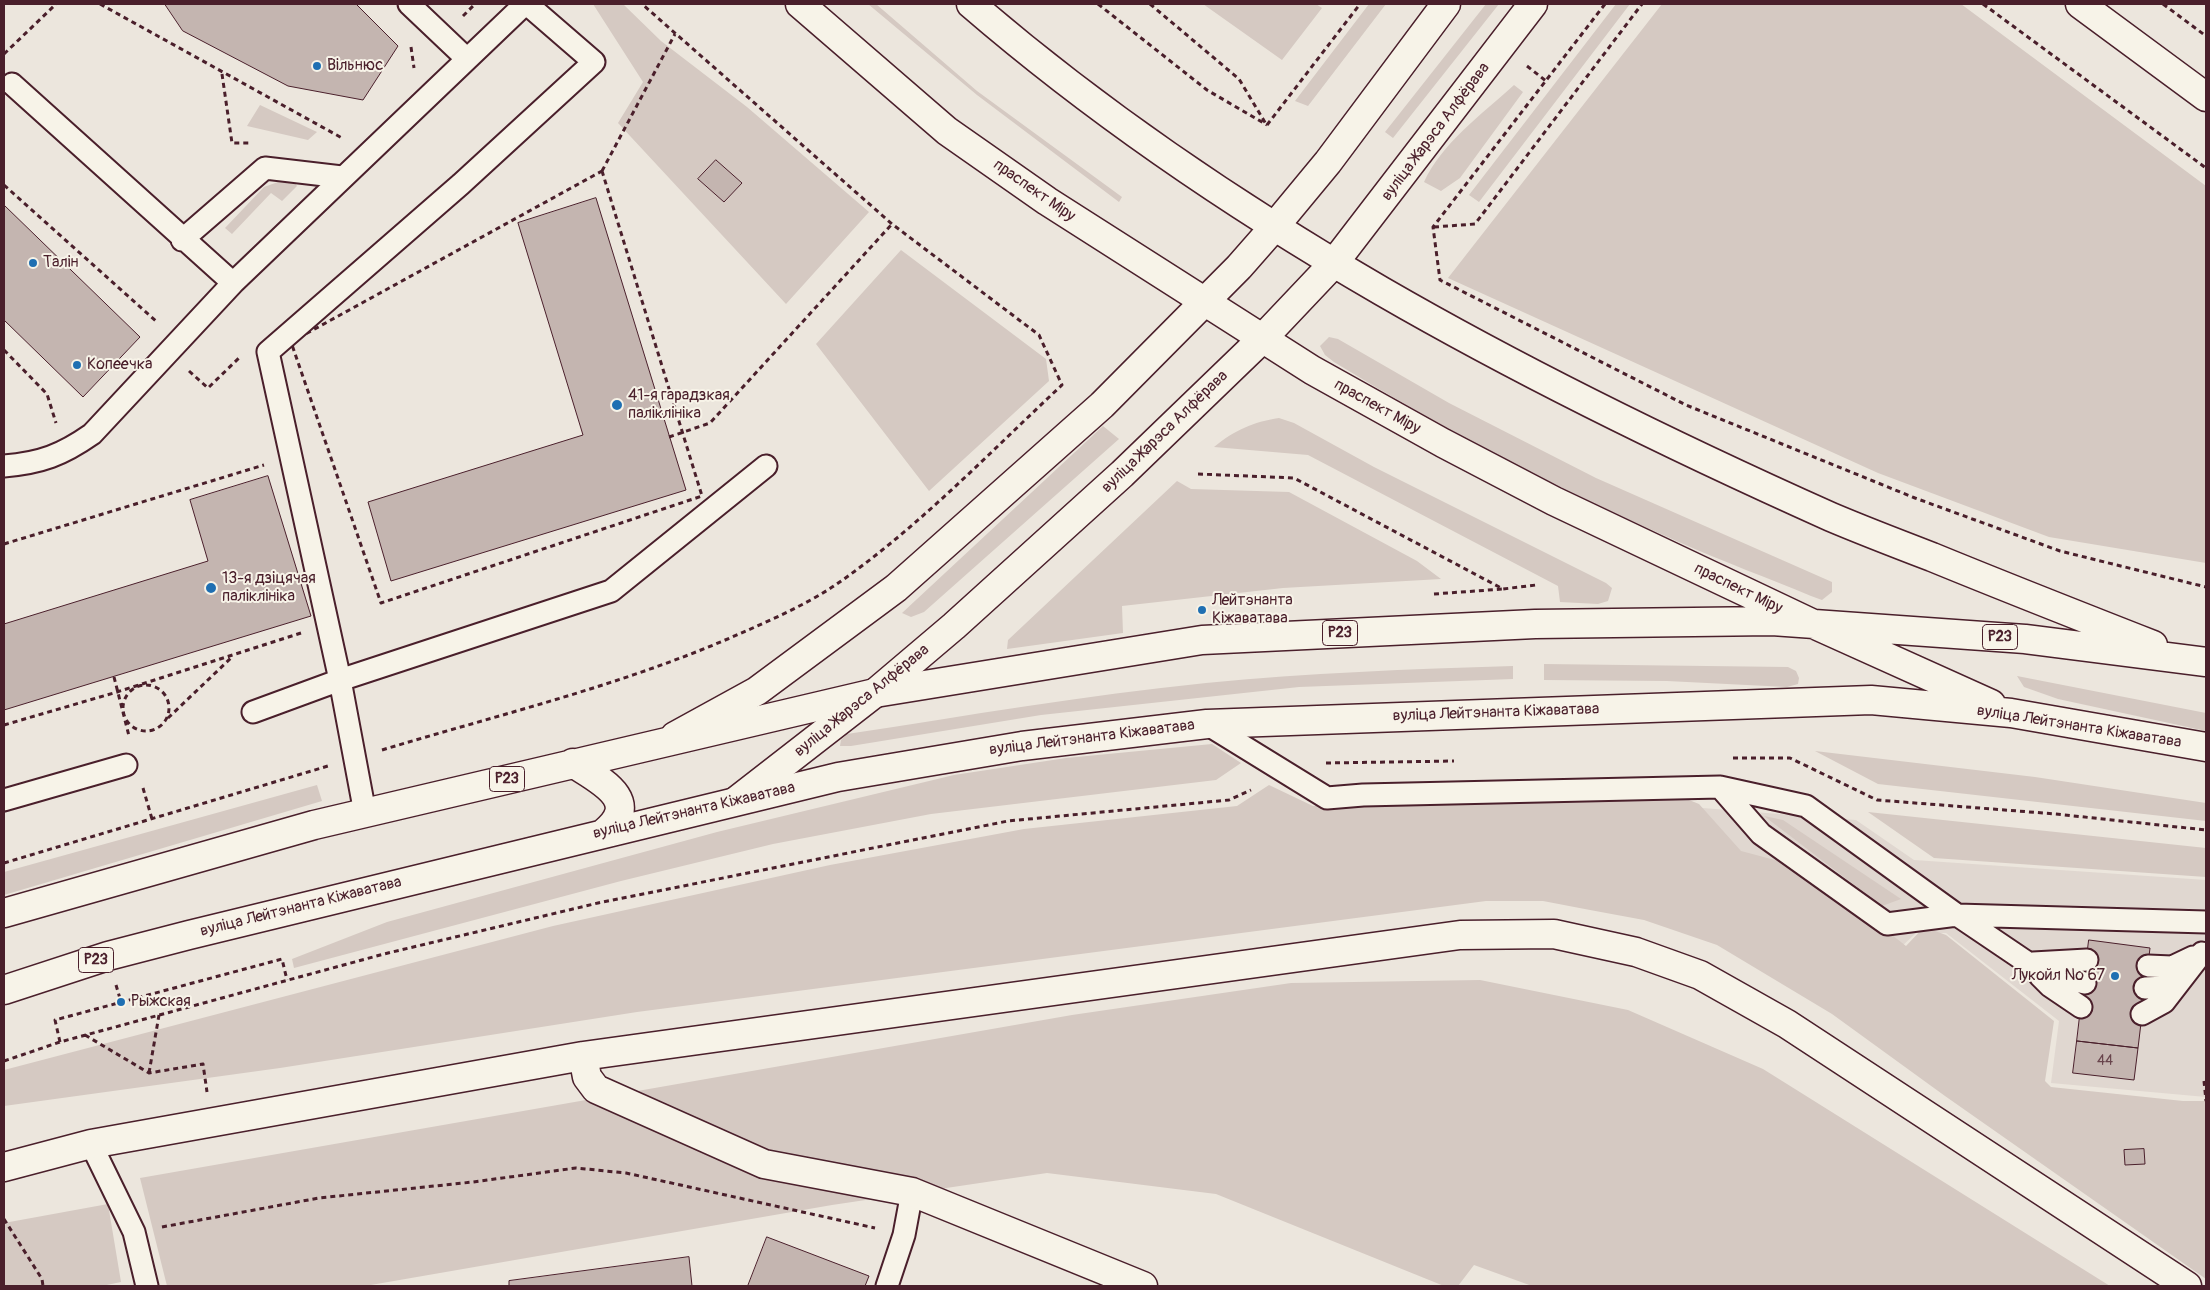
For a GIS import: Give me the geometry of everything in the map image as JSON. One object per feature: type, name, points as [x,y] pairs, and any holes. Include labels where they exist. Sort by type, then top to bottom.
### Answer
[{"type":"main road","name":"праспект Міру","points":[[800,4],[947,131],[1047,201],[1312,370],[1452,448],[1554,501],[1809,622],[2011,713]]},
{"type":"main road","points":[[971,4],[1018,44],[1193,174],[1334,263],[1599,408],[1824,514],[2198,661]]},
{"type":"main road","points":[[667,740],[757,692],[896,588],[1102,405],[1204,302],[1275,226],[1328,162],[1446,4]]},
{"type":"main road","name":"вуліца Жарэса Алфёрава","points":[[736,801],[876,692],[1071,521],[1262,339],[1334,263],[1533,4]]},
{"type":"main road","points":[[2080,4],[2206,97]]},
{"type":"main road","name":"Р23","points":[[4,913],[304,827],[876,692],[1202,640],[1535,624],[1772,620],[2025,639],[2198,661]]},
{"type":"main road","name":"вуліца Лейтэнанта Кіжаватава","points":[[4,990],[117,953],[605,832],[838,777],[1022,746],[1207,724],[1871,700],[2011,713],[2206,747]]},
{"type":"main road","points":[[573,763],[612,789],[620,800],[619,815],[614,825],[605,832]]},
{"type":"main road","points":[[4,1166],[91,1144],[583,1056],[1460,935],[1554,934],[1636,952],[1700,975],[1788,1024],[2187,1286]]},
{"type":"main road","points":[[583,1056],[587,1077],[596,1089],[764,1164],[912,1192],[1142,1286]]},
{"type":"lane","points":[[410,4],[468,59]]},
{"type":"lane","points":[[4,466],[36,462],[66,452],[92,434],[232,284],[342,177],[526,4],[594,62],[461,184],[268,352],[340,680],[366,813]]},
{"type":"lane","points":[[12,84],[232,284]]},
{"type":"lane","points":[[182,240],[264,168],[342,177]]},
{"type":"lane","points":[[253,712],[340,680],[611,591],[766,466]]},
{"type":"lane","points":[[1207,724],[1327,798],[1372,795],[1720,787],[1806,806],[1957,915],[2028,963],[2066,979],[2085,983]]},
{"type":"lane","points":[[4,800],[126,765]]},
{"type":"lane","points":[[1720,787],[1760,834],[1887,924],[1957,915],[2206,922]]},
{"type":"lane","points":[[2148,966],[2172,967],[2205,955]]},
{"type":"lane","points":[[2145,988],[2166,987],[2205,955]]},
{"type":"lane","points":[[2142,1014],[2164,1002],[2205,955]]},
{"type":"lane","points":[[2028,963],[2087,960]]},
{"type":"lane","points":[[2028,963],[2050,986],[2081,1007]]},
{"type":"lane","points":[[91,1144],[134,1232],[147,1286]]},
{"type":"lane","points":[[887,1286],[904,1235],[912,1192]]},
{"type":"path","points":[[4,54],[56,4]]},
{"type":"path","points":[[100,4],[222,74],[347,141]]},
{"type":"path","points":[[1098,4],[1207,90],[1267,126]]},
{"type":"path","points":[[1150,4],[1239,79],[1267,126]]},
{"type":"path","points":[[1267,126],[1360,4]]},
{"type":"path","points":[[1604,4],[1433,227],[1440,280],[1686,405],[1915,498],[2060,550],[2206,587]]},
{"type":"path","points":[[1433,227],[1475,224],[1642,4]]},
{"type":"path","points":[[1983,4],[2206,168]]},
{"type":"path","points":[[2163,4],[2206,36]]},
{"type":"path","points":[[602,171],[702,496],[381,603],[291,342],[602,171],[675,34]]},
{"type":"path","points":[[410,41],[415,72]]},
{"type":"path","points":[[222,74],[232,143],[251,143]]},
{"type":"path","points":[[4,185],[159,323]]},
{"type":"path","points":[[670,437],[710,423],[892,224]]},
{"type":"path","points":[[4,350],[46,394],[58,427]]},
{"type":"path","points":[[208,388],[245,353]]},
{"type":"path","points":[[4,544],[268,464]]},
{"type":"path","points":[[1198,474],[1294,478],[1503,589],[1536,585]]},
{"type":"path","points":[[4,725],[135,686],[304,632]]},
{"type":"path","points":[[135,686],[126,698],[122,711],[130,724],[143,730],[151,730],[164,722],[234,655]]},
{"type":"path","points":[[135,686],[150,686],[163,693],[168,707],[168,715],[164,722]]},
{"type":"path","points":[[4,1061],[84,1035],[384,954],[598,903],[1008,821],[1229,800],[1251,790]]},
{"type":"path","points":[[60,1042],[55,1020],[93,1009],[282,959],[287,980]]},
{"type":"path","points":[[150,1073],[159,1015]]},
{"type":"path","points":[[84,1035],[150,1073],[203,1064],[212,1122]]},
{"type":"path","points":[[2204,1081],[2206,1101]]},
{"type":"path","points":[[134,1232],[319,1198],[473,1182],[576,1168],[626,1174],[904,1235]]},
{"type":"path","points":[[4,1219],[42,1279],[44,1286]]},
{"type":"shaded area","points":[[593,4],[623,4],[661,41],[747,107],[869,212],[786,304],[618,123],[643,82]]},
{"type":"shaded area","points":[[868,4],[876,4],[977,91],[1122,197],[1119,202],[977,95]]},
{"type":"shaded area","points":[[1203,4],[1316,4],[1322,8],[1282,60]]},
{"type":"shaded area","points":[[1369,4],[1386,4],[1308,106],[1295,101]]},
{"type":"shaded area","points":[[1486,4],[1499,4],[1393,138],[1385,132]]},
{"type":"shaded area","points":[[1616,4],[1630,4],[1479,202],[1469,195]]},
{"type":"shaded area","points":[[1662,4],[1961,4],[2206,186],[2206,563],[2049,537],[1878,473],[1448,278]]},
{"type":"shaded area","points":[[1514,85],[1523,92],[1460,178],[1441,191],[1424,182],[1441,154],[1452,142]]},
{"type":"shaded area","points":[[260,105],[317,132],[308,140],[247,126]]},
{"type":"shaded area","points":[[278,182],[295,183],[297,186],[282,201],[271,193],[232,234],[225,228],[264,187]]},
{"type":"shaded area","points":[[901,250],[1046,359],[1049,381],[929,491],[816,344]]},
{"type":"shaded area","points":[[1329,337],[1338,339],[1449,403],[1596,478],[1832,582],[1832,592],[1822,600],[1811,596],[1713,557],[1548,481],[1418,412],[1334,362],[1325,355],[1320,346]]},
{"type":"shaded area","points":[[1279,418],[1294,423],[1374,467],[1606,583],[1612,588],[1608,601],[1598,604],[1560,602],[1558,586],[1308,455],[1214,447],[1229,436],[1245,428]]},
{"type":"shaded area","points":[[1103,426],[1119,439],[924,612],[911,617],[902,613]]},
{"type":"shaded area","points":[[1177,481],[1191,489],[1289,492],[1417,561],[1441,579],[1283,588],[1122,606],[1123,633],[1007,649],[1008,640]]},
{"type":"shaded area","points":[[1544,664],[1788,667],[1796,671],[1799,678],[1798,684],[1787,687],[1667,681],[1544,680]]},
{"type":"shaded area","points":[[1513,666],[1513,679],[1299,687],[1041,715],[851,746],[840,746],[841,740],[847,734],[1026,706],[1161,688],[1321,674]]},
{"type":"shaded area","points":[[2017,676],[2206,713],[2206,731],[2058,699],[2024,687]]},
{"type":"shaded area","points":[[1212,744],[1241,763],[1216,780],[931,814],[773,844],[621,881],[294,968],[292,959],[387,922],[717,832],[954,775],[1066,758]]},
{"type":"shaded area","points":[[1815,751],[2035,777],[2206,803],[2206,821],[1878,784]]},
{"type":"shaded area","points":[[317,785],[322,801],[4,895],[4,872]]},
{"type":"shaded area","points":[[1269,785],[1313,806],[1510,795],[1674,794],[1699,804],[1741,851],[1790,864],[1846,899],[1906,946],[1924,927],[1946,935],[2054,1021],[2045,1081],[2051,1087],[2183,1101],[2206,1101],[2206,1279],[1945,1096],[1832,1014],[1717,945],[1644,920],[1543,901],[1486,901],[637,1012],[280,1068],[4,1106],[4,1070],[553,926],[830,865],[1024,829],[1237,806]]},
{"type":"shaded area","points":[[1690,807],[1856,820],[1914,860],[2206,880],[2206,1097],[2051,1083],[2059,1021],[1946,933],[1916,933],[1900,948],[1746,867]]},
{"type":"shaded area","points":[[1868,812],[2206,848],[2206,877],[1934,858]]},
{"type":"shaded area","points":[[1764,816],[1783,820],[1901,899],[1882,906]]},
{"type":"shaded area","points":[[1480,980],[1628,1010],[1763,1069],[2110,1286],[1532,1286],[1474,1265],[1458,1286],[1444,1286],[1216,1194],[1047,1173],[832,1205],[365,1286],[167,1286],[140,1178],[1072,1015],[1291,983]]},
{"type":"shaded area","points":[[108,1204],[121,1282],[102,1286],[4,1286],[4,1223]]},
{"type":"building","name":"Вільнюс","points":[[165,4],[356,4],[398,46],[363,100],[288,86],[183,31]]},
{"type":"building","points":[[716,160],[742,183],[724,202],[698,179]]},
{"type":"building","name":"41-я гарадзкая паліклініка","points":[[596,198],[686,490],[391,581],[368,502],[583,435],[518,223]]},
{"type":"building","name":"Талін","points":[[4,205],[140,337],[83,397],[4,320]]},
{"type":"building","name":"13-я дзіцячая паліклініка","points":[[268,476],[311,616],[4,710],[4,624],[208,561],[190,500]]},
{"type":"building","points":[[2089,940],[2150,948],[2138,1048],[2077,1041]]},
{"type":"building","points":[[2077,1041],[2138,1048],[2134,1080],[2073,1073]]},
{"type":"building","points":[[2144,1149],[2145,1164],[2125,1165],[2124,1150]]},
{"type":"building","points":[[767,1237],[869,1276],[865,1286],[748,1286]]},
{"type":"building","points":[[689,1257],[692,1286],[509,1286],[509,1281]]},
{"type":"place","name":"Вільнюс","points":[[317,66]]},
{"type":"place","name":"Талін","points":[[33,263]]},
{"type":"place","name":"Копеечка","points":[[77,365]]},
{"type":"place","name":"41-я гарадзкая паліклініка","points":[[617,405]]},
{"type":"place","name":"13-я дзіцячая паліклініка","points":[[211,588]]},
{"type":"place","name":"Лейтэнанта Кіжаватава","points":[[1202,610]]},
{"type":"place","name":"Лукойл № 67","points":[[2115,976]]},
{"type":"place","name":"Рыжская","points":[[121,1002]]}]
